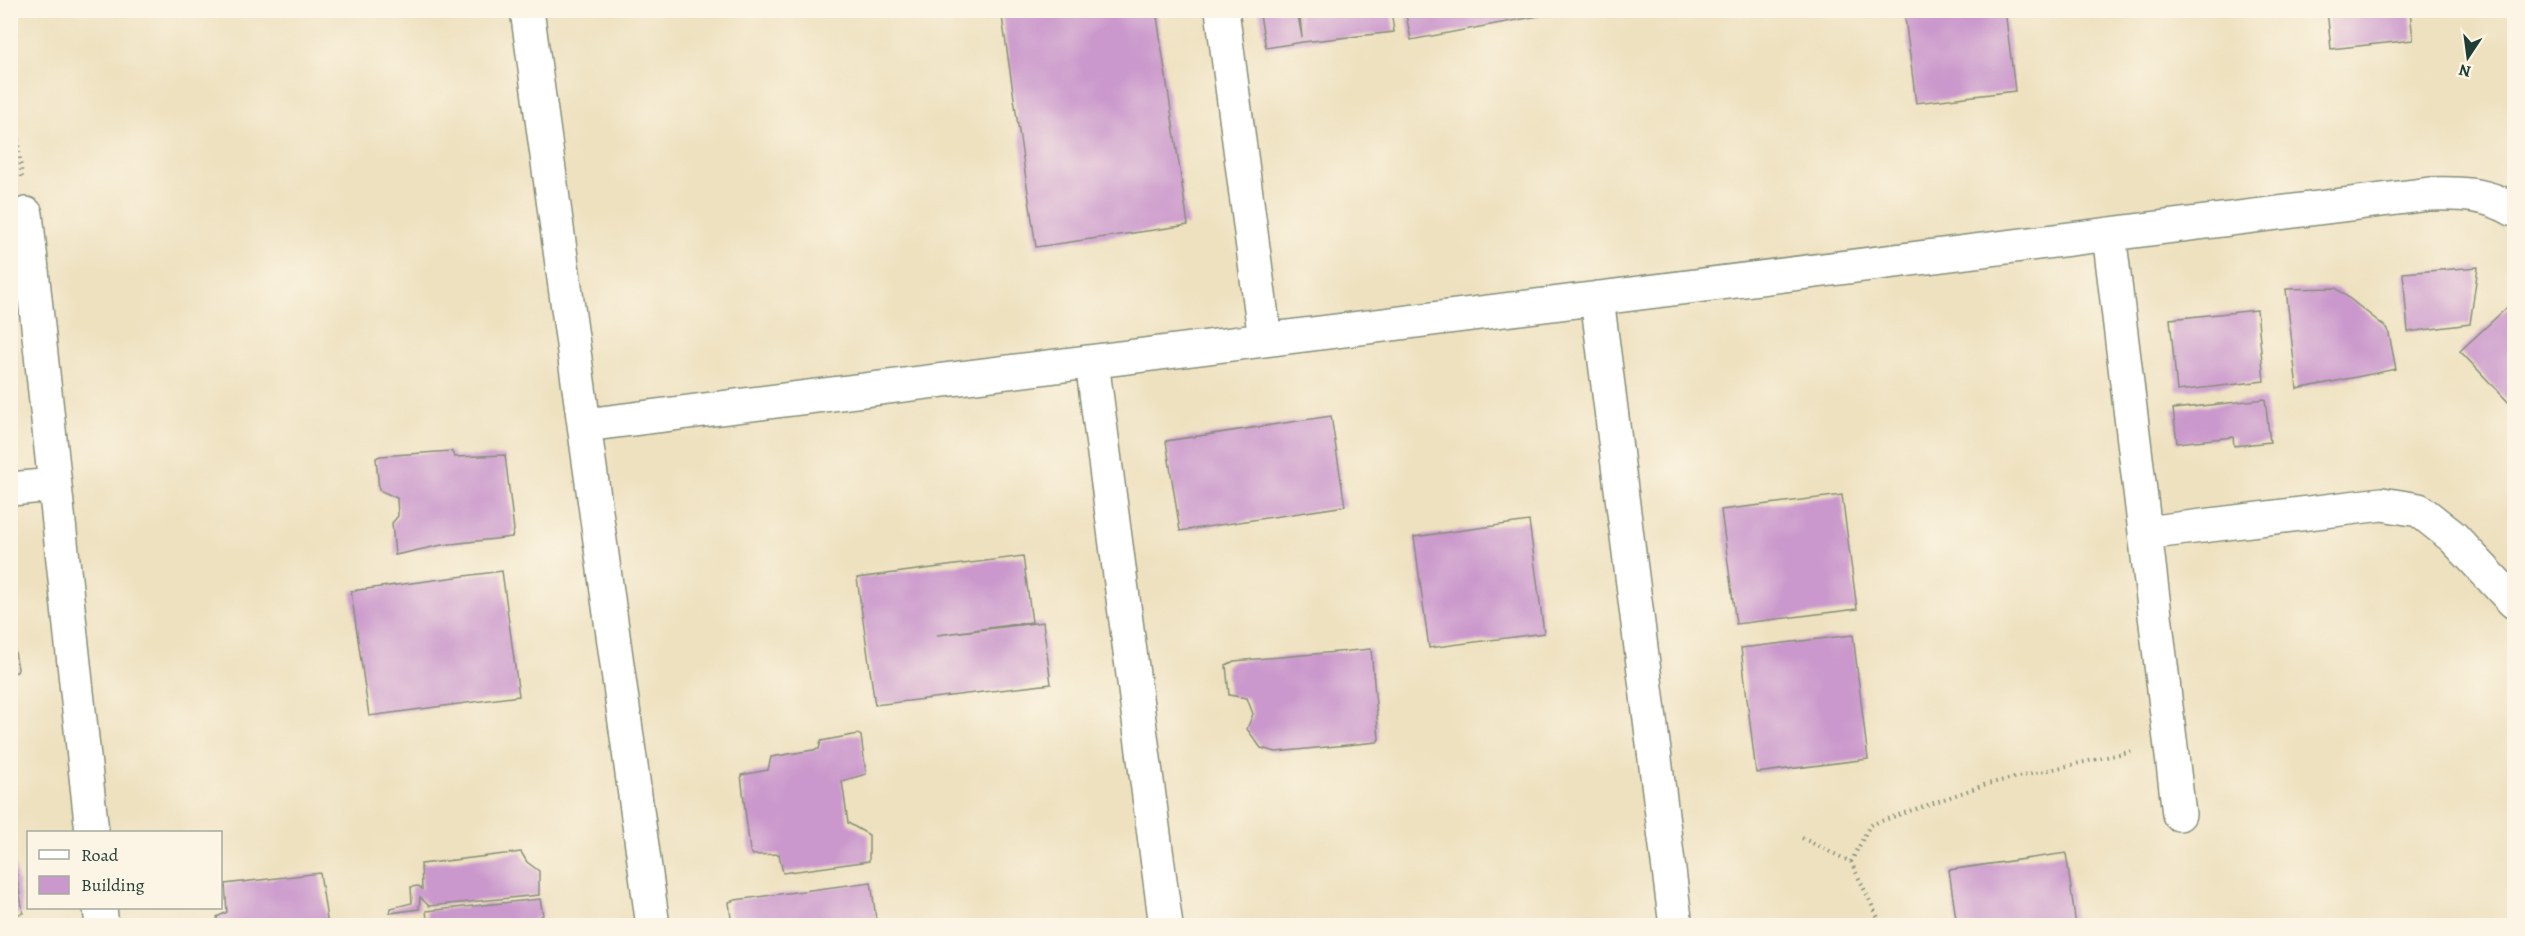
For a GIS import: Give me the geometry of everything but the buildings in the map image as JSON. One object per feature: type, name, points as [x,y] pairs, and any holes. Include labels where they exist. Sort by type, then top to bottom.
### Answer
[{"type":"street","points":[[527,10],[654,926]]},
{"type":"street","points":[[1222,10],[1265,340]]},
{"type":"street","points":[[585,425],[2430,194],[2467,193],[2502,202],[2514,210]]},
{"type":"street","points":[[26,214],[92,831]]},
{"type":"street","points":[[2109,234],[2179,814]]},
{"type":"street","points":[[1597,298],[1676,926]]},
{"type":"street","points":[[1092,362],[1166,926]]},
{"type":"street","points":[[10,489],[55,484]]},
{"type":"street","points":[[2145,533],[2382,504],[2419,510],[2453,537],[2514,602]]},
{"type":"street","points":[[100,909],[102,926]]},
{"type":"path","points":[[10,68],[26,214]]},
{"type":"path","points":[[1851,862],[1870,825],[1988,784],[2171,743]]},
{"type":"path","points":[[1802,838],[1851,862],[1882,926]]}]
